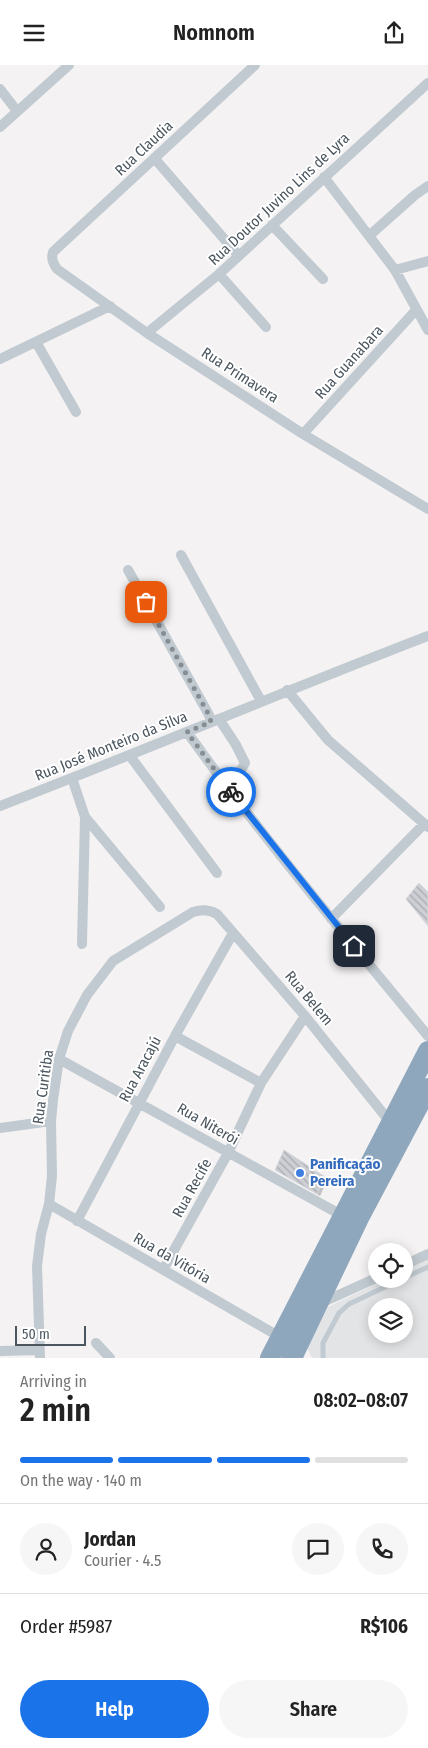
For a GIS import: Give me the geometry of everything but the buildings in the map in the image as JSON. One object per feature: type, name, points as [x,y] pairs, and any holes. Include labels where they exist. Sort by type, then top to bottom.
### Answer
[{"type":"highway","points":[[270,1358],[428,1051]]},
{"type":"highway","points":[[292,1358],[360,1216],[428,1088]]},
{"type":"street","points":[[0,127],[69,65]]},
{"type":"street","name":"Rua Claudia","points":[[54,252],[255,65]]},
{"type":"street","name":"Rua Doutor Juvino Lins de Lyra","points":[[147,333],[219,274],[428,83]]},
{"type":"street","points":[[0,89],[17,111]]},
{"type":"street","points":[[155,159],[239,256]]},
{"type":"street","points":[[324,177],[396,270],[428,329]]},
{"type":"street","points":[[370,235],[415,195],[428,186]]},
{"type":"street","points":[[272,225],[323,279]]},
{"type":"street","name":"Rua Primavera","points":[[54,252],[52,260],[57,269],[147,333],[303,434],[428,509]]},
{"type":"street","points":[[396,270],[428,261]]},
{"type":"street","points":[[219,274],[266,327]]},
{"type":"street","points":[[0,359],[110,306]]},
{"type":"street","name":"Rua Guanabara","points":[[303,434],[416,310]]},
{"type":"street","points":[[36,342],[76,412]]},
{"type":"street","points":[[180,555],[262,701]]},
{"type":"street","points":[[128,570],[209,715],[240,751],[245,763],[243,768],[224,783]]},
{"type":"street","name":"Rua José Monteiro da Silva","points":[[0,806],[130,756],[428,635]]},
{"type":"street","points":[[287,691],[328,740],[426,825],[331,919]]},
{"type":"street","points":[[187,732],[224,783],[331,919],[428,1036]]},
{"type":"street","points":[[130,756],[217,873]]},
{"type":"street","points":[[72,778],[85,817],[82,944]]},
{"type":"street","points":[[85,817],[160,907]]},
{"type":"street","name":"Rua Belem","points":[[193,912],[200,910],[211,911],[217,914],[305,1016],[390,1122]]},
{"type":"street","name":"Rua Curitiba","points":[[40,1354],[38,1266],[41,1234],[49,1204],[53,1155],[52,1121],[59,1059],[68,1031],[87,995],[113,961],[193,912]]},
{"type":"street","name":"Rua Aracajú","points":[[77,1221],[175,1035],[233,933]]},
{"type":"street","name":"Rua Recife","points":[[163,1270],[228,1153],[261,1083],[305,1016]]},
{"type":"street","points":[[175,1035],[261,1083]]},
{"type":"street","name":"Rua Niterói","points":[[59,1059],[343,1216]]},
{"type":"street","points":[[0,1128],[52,1121]]},
{"type":"street","name":"Rua da Vitória","points":[[49,1204],[280,1337]]},
{"type":"street","points":[[413,1261],[428,1254]]},
{"type":"street","points":[[318,1305],[368,1282]]},
{"type":"street","points":[[96,1343],[110,1358]]},
{"type":"street","points":[[0,1351],[40,1354]]},
{"type":"lane","points":[[413,1274],[428,1267]]},
{"type":"lane","points":[[323,1358],[323,1343],[339,1313],[349,1304],[382,1288]]},
{"type":"shaded area","points":[[428,1259],[428,1358],[312,1358],[307,1348],[328,1307],[368,1288],[413,1288],[413,1266]]},
{"type":"way so far","points":[[146,602],[209,715],[211,722],[187,732],[231,792]]},
{"type":"place","name":"Panificação Pereira","points":[[300,1173]]},
{"type":"route","points":[[231,792],[354,946]]}]
